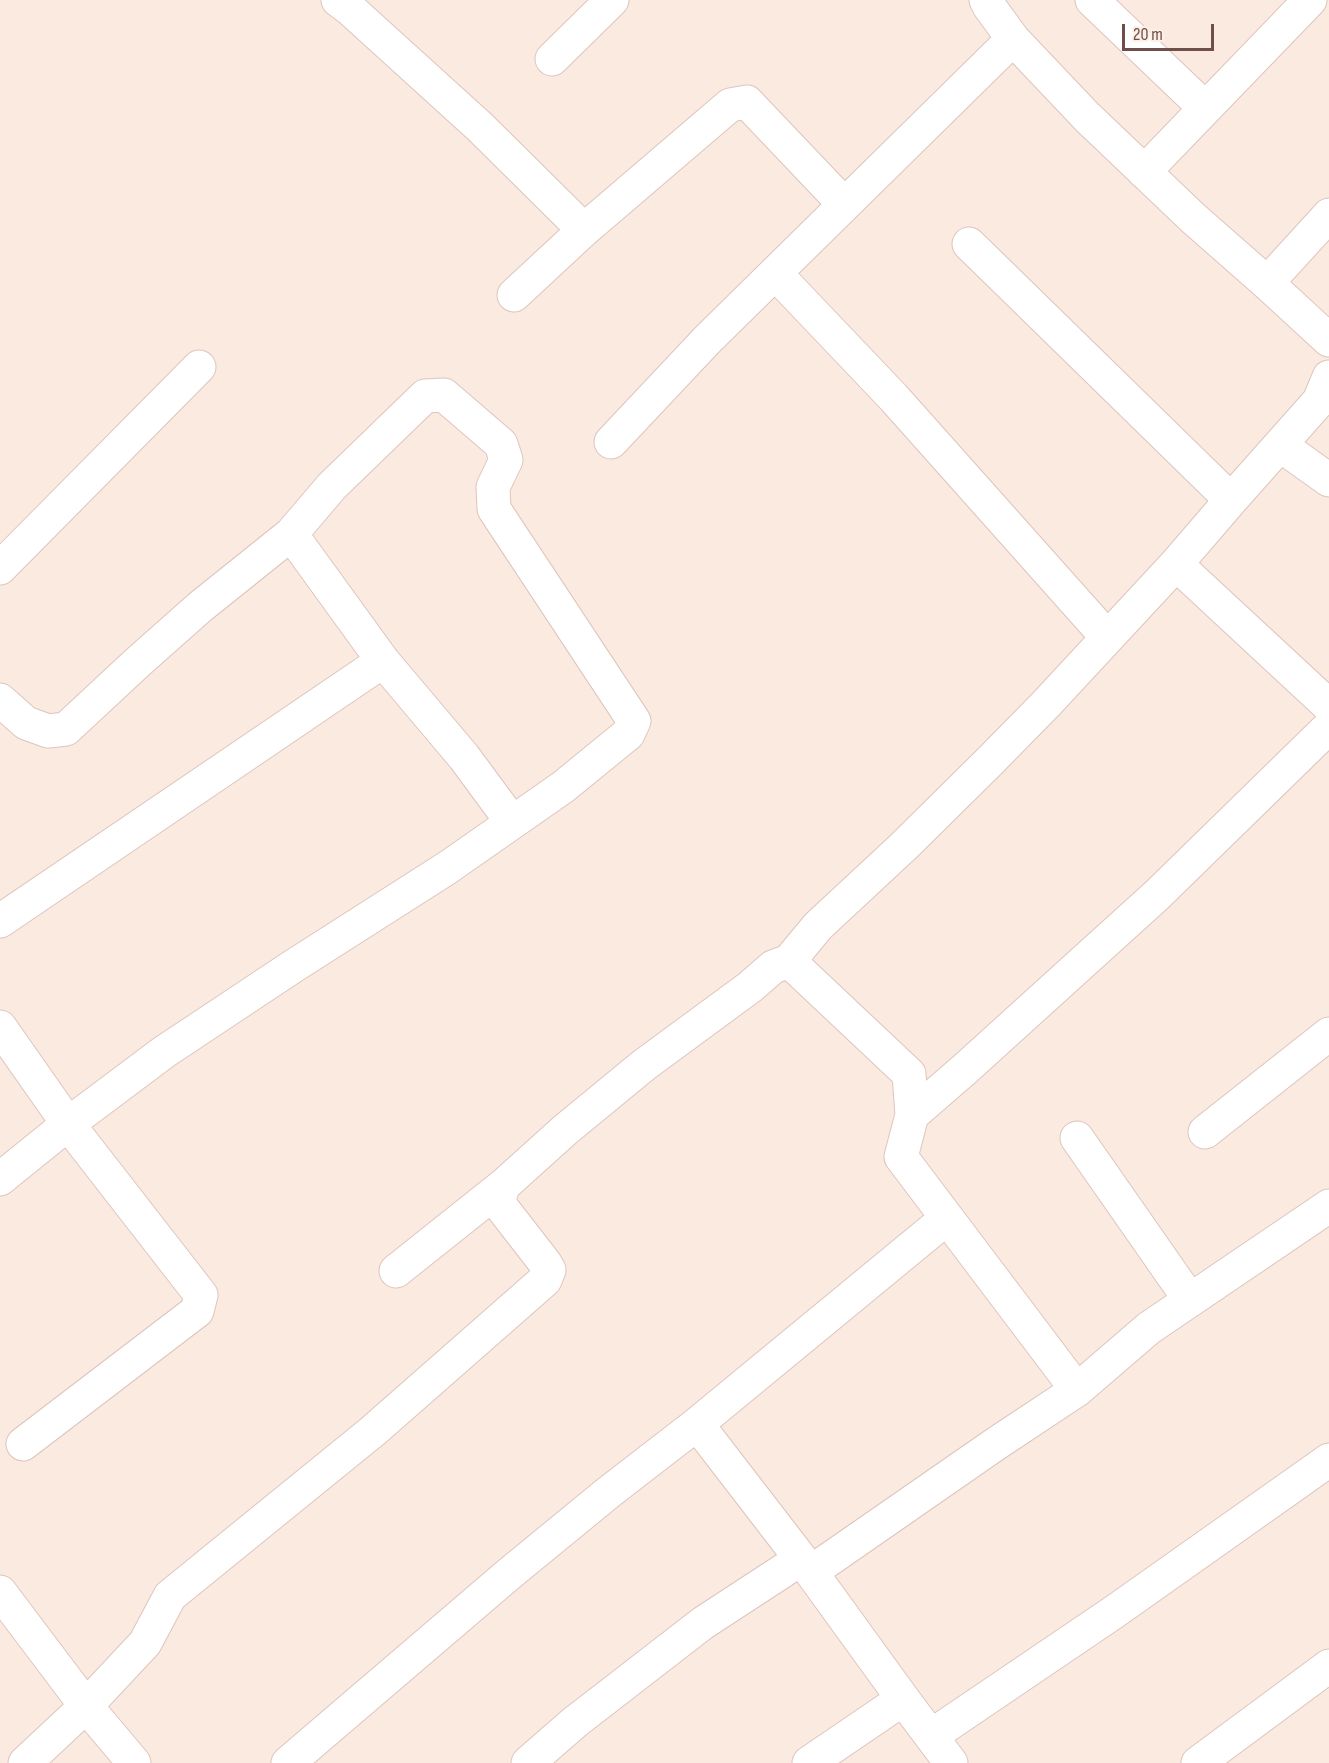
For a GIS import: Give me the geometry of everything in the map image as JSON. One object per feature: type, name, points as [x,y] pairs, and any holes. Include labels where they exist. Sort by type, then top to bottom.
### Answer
[{"type":"street","points":[[338,0],[480,127],[584,230]]},
{"type":"street","points":[[552,59],[612,0]]},
{"type":"street","points":[[986,0],[1013,39],[1087,117],[1144,172],[1329,340]]},
{"type":"street","points":[[1092,0],[1205,108]]},
{"type":"street","points":[[1144,172],[1310,0]]},
{"type":"street","points":[[611,442],[707,340],[1013,39]]},
{"type":"street","points":[[514,295],[584,230],[730,105],[747,102],[844,204]]},
{"type":"street","points":[[1267,283],[1329,215]]},
{"type":"street","points":[[969,244],[1231,500]]},
{"type":"street","points":[[775,273],[901,406],[1107,637]]},
{"type":"street","points":[[0,568],[199,367]]},
{"type":"street","points":[[396,1271],[504,1185],[564,1130],[644,1065],[750,987],[773,967],[789,961],[818,926],[904,846],[1046,704],[1176,564],[1319,401],[1329,376]]},
{"type":"street","points":[[0,700],[26,723],[48,731],[66,729],[200,607],[291,534],[332,486],[424,396],[444,395],[501,444],[506,460],[493,487],[494,509],[634,721],[628,734],[563,787],[447,868],[164,1052],[68,1124],[0,1179]]},
{"type":"street","points":[[1280,445],[1329,480]]},
{"type":"street","points":[[291,534],[383,660],[464,758],[512,822]]},
{"type":"street","points":[[1176,564],[1329,706]]},
{"type":"street","points":[[0,921],[383,660]]},
{"type":"street","points":[[912,1115],[965,1070],[1157,895],[1329,727]]},
{"type":"street","points":[[789,961],[909,1074],[912,1115],[901,1157],[1077,1390]]},
{"type":"street","points":[[0,1027],[68,1124],[201,1295],[197,1311],[23,1444]]},
{"type":"street","points":[[1205,1132],[1329,1034]]},
{"type":"street","points":[[1077,1138],[1190,1300]]},
{"type":"street","points":[[25,1763],[86,1706],[145,1643],[170,1596],[373,1431],[545,1280],[549,1270],[545,1263],[500,1205],[500,1195],[504,1185]]},
{"type":"street","points":[[528,1763],[575,1722],[703,1623],[806,1565],[1077,1390],[1149,1328],[1329,1206]]},
{"type":"street","points":[[288,1763],[609,1491],[697,1424],[946,1218]]},
{"type":"street","points":[[697,1424],[806,1565],[951,1763]]},
{"type":"street","points":[[931,1736],[1085,1632],[1329,1460]]},
{"type":"street","points":[[0,1592],[86,1706],[134,1763]]},
{"type":"street","points":[[1198,1763],[1329,1666]]},
{"type":"street","points":[[808,1763],[903,1700]]}]
